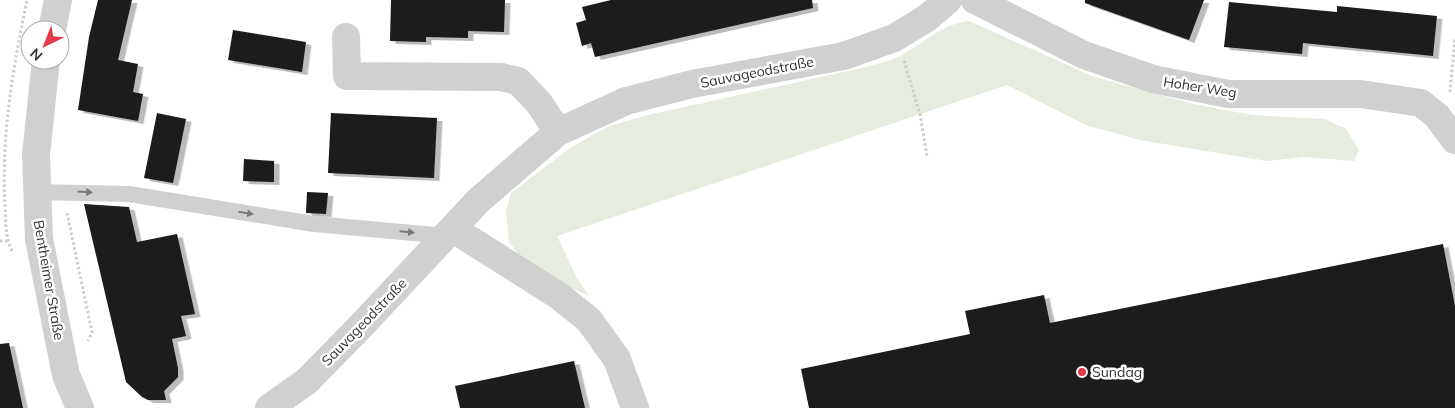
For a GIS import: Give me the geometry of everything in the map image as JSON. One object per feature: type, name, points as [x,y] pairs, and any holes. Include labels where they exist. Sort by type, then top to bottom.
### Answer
[{"type":"street","points":[[54,20],[58,0]]},
{"type":"street","name":"Sauvageodstraße","points":[[269,408],[307,381],[494,187],[558,132],[626,101],[692,84],[844,56],[894,38],[927,18],[948,0]]},
{"type":"street","name":"Hoher Weg","points":[[975,0],[1084,55],[1153,79],[1228,94],[1361,94],[1421,103],[1437,116],[1455,140]]},
{"type":"street","points":[[346,37],[346,76],[501,77],[518,81],[539,102],[558,132]]},
{"type":"street","name":"Bentheimer Straße","points":[[45,70],[38,120],[36,192],[39,239],[66,375],[80,408]]},
{"type":"street","points":[[449,232],[559,296],[589,320],[617,359],[636,408]]},
{"type":"lane","points":[[36,192],[63,191],[129,194],[314,224],[449,232]]},
{"type":"path","points":[[894,38],[902,54],[920,114],[927,156]]},
{"type":"path","points":[[1437,116],[1446,104],[1450,92],[1455,38]]},
{"type":"path","points":[[63,191],[92,332]]},
{"type":"path","points":[[0,241],[7,242]]},
{"type":"shaded area","points":[[969,21],[1092,76],[1145,91],[1198,105],[1252,115],[1325,119],[1346,129],[1359,150],[1354,161],[1304,157],[1267,161],[1140,140],[1086,125],[1007,85],[557,236],[577,278],[589,296],[565,285],[550,274],[523,260],[509,242],[506,211],[511,193],[570,148],[609,126],[648,115],[885,62],[905,53],[949,26]]},
{"type":"building","points":[[98,0],[132,0],[118,60],[138,64],[133,92],[143,94],[138,121],[78,110],[89,37]]},
{"type":"building","points":[[391,0],[505,0],[504,32],[468,31],[468,38],[426,37],[426,42],[390,41]]},
{"type":"building","points":[[611,0],[812,0],[813,8],[595,57],[591,43],[582,46],[576,23],[586,20],[582,7]]},
{"type":"building","points":[[1085,0],[1204,0],[1189,40],[1085,3]]},
{"type":"building","points":[[1229,2],[1337,12],[1337,6],[1437,16],[1433,56],[1303,43],[1302,54],[1224,47]]},
{"type":"building","points":[[233,30],[306,42],[302,72],[228,60]]},
{"type":"building","points":[[157,113],[186,119],[173,183],[144,178]]},
{"type":"building","points":[[331,113],[437,118],[434,178],[328,173]]},
{"type":"building","points":[[244,159],[274,161],[274,182],[243,181]]},
{"type":"building","points":[[307,192],[328,193],[326,214],[306,213]]},
{"type":"building","points":[[84,204],[129,207],[137,242],[177,234],[195,314],[181,316],[186,336],[172,339],[178,377],[164,391],[166,400],[148,400],[126,382]]},
{"type":"building","points":[[1443,244],[1455,306],[1455,408],[809,408],[801,369],[970,334],[965,311],[1044,295],[1050,323]]},
{"type":"building","points":[[9,343],[23,408],[0,408],[0,344]]},
{"type":"building","points":[[574,361],[585,408],[460,408],[455,386]]},
{"type":"place","name":"Sundag","points":[[1082,372]]}]
